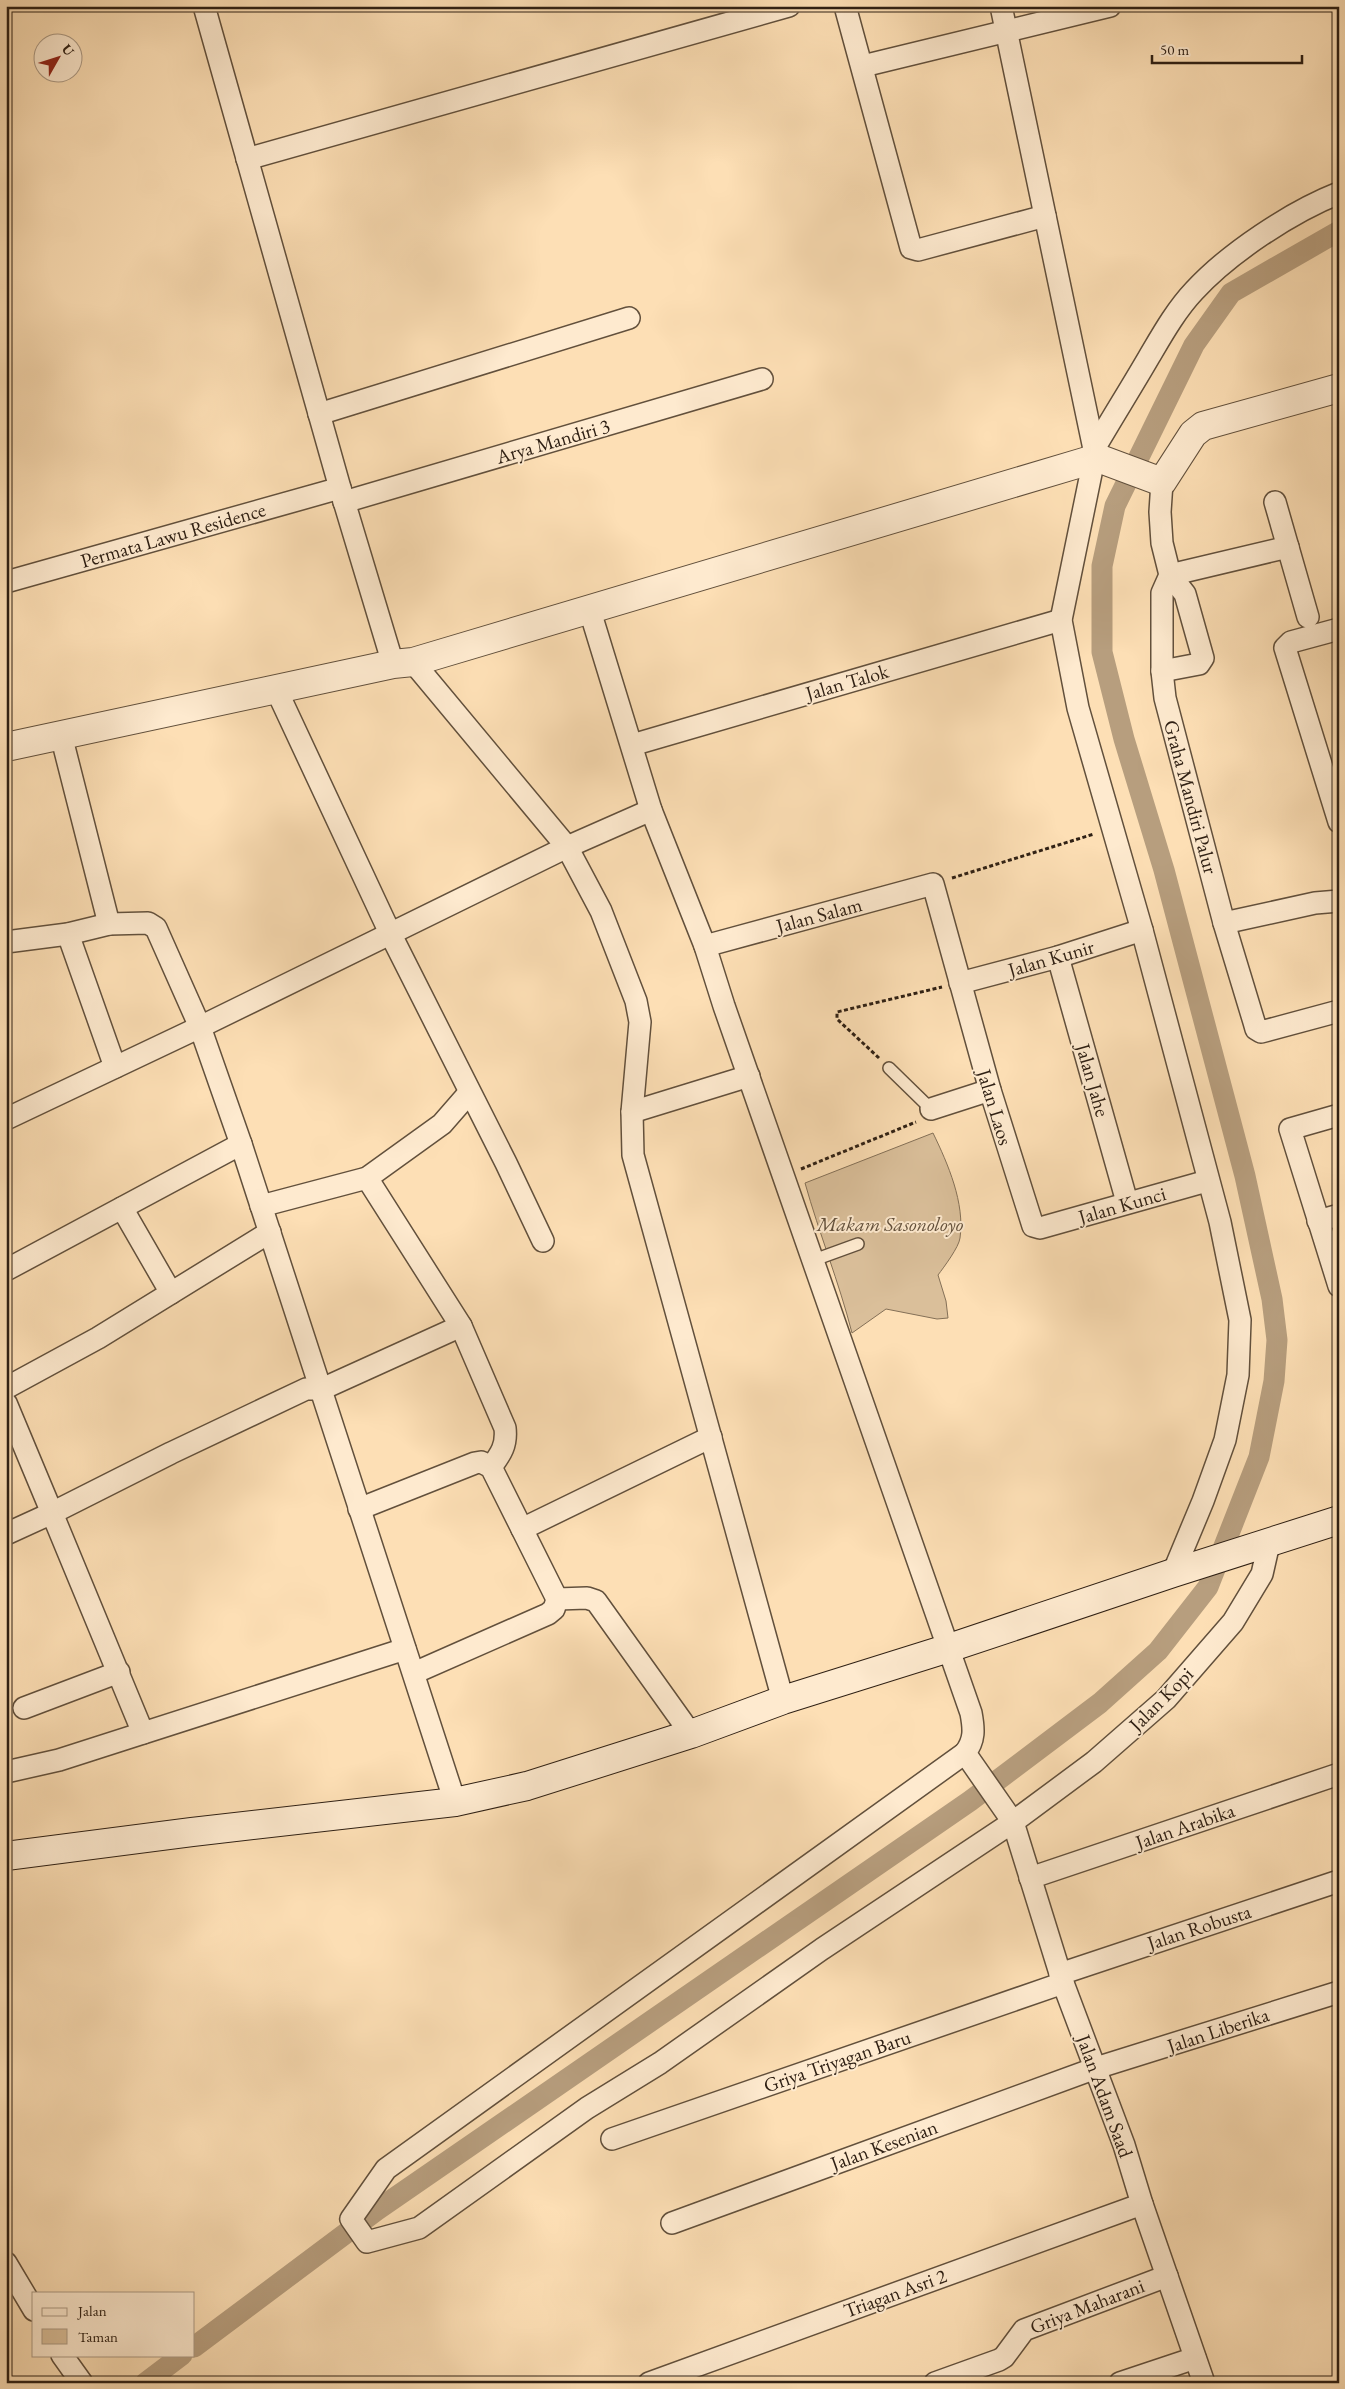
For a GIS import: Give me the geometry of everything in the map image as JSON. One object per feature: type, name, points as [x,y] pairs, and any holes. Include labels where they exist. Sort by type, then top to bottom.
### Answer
[{"type":"street","points":[[204,6],[342,495],[403,663],[567,846],[601,911],[636,1001],[640,1022],[632,1112],[633,1156],[638,1181],[783,1700]]},
{"type":"street","points":[[247,159],[789,6]]},
{"type":"street","points":[[845,6],[863,66],[911,248],[918,250],[1046,216]]},
{"type":"street","points":[[1001,6],[1097,456]]},
{"type":"street","points":[[863,66],[1110,6]]},
{"type":"street","points":[[1180,1570],[1225,1440],[1238,1375],[1240,1320],[1220,1222],[1207,1181],[1142,930],[1111,828],[1078,708],[1061,620],[1097,456],[1164,331],[1193,291],[1213,272],[1300,211],[1339,193]]},
{"type":"street","points":[[319,414],[629,318]]},
{"type":"street","name":"Arya Mandiri 3","points":[[342,495],[762,379]]},
{"type":"street","points":[[1162,671],[1199,664],[1203,658],[1185,594],[1170,575],[1162,537],[1157,480],[1193,434],[1203,426],[1339,388]]},
{"type":"street","points":[[6,746],[403,663],[590,611],[715,570],[1097,456],[1157,480]]},
{"type":"street","name":"Permata Lawu Residence","points":[[6,582],[342,495]]},
{"type":"street","points":[[1275,502],[1308,617]]},
{"type":"street","points":[[1170,575],[1288,547]]},
{"type":"street","name":"Graha Mandiri Palur","points":[[1170,575],[1162,593],[1162,671],[1165,698],[1224,923],[1256,1029],[1261,1032],[1339,1011]]},
{"type":"street","points":[[590,611],[652,810],[705,946],[950,1648],[972,1719],[973,1736],[968,1757]]},
{"type":"street","name":"Jalan Talok","points":[[632,745],[1061,620]]},
{"type":"street","points":[[1339,629],[1291,642],[1285,648],[1339,822]]},
{"type":"street","points":[[276,689],[390,933],[469,1093],[506,1163],[543,1241]]},
{"type":"street","points":[[61,735],[109,924]]},
{"type":"street","points":[[6,1119],[200,1027],[567,846],[652,810]]},
{"type":"street","name":"Jalan Salam","points":[[705,946],[933,884]]},
{"type":"street","name":"Jalan Laos","points":[[933,884],[990,1090],[1030,1222],[1037,1228]]},
{"type":"street","points":[[1224,923],[1315,903],[1339,901]]},
{"type":"street","points":[[6,942],[68,934],[109,924],[148,923],[156,928],[200,1027],[242,1144],[359,1509],[456,1802]]},
{"type":"street","name":"Jalan Kunir","points":[[960,983],[1058,957],[1142,930]]},
{"type":"street","points":[[68,934],[115,1067]]},
{"type":"street","name":"Jalan Jahe","points":[[1058,957],[1127,1202]]},
{"type":"street","points":[[632,1112],[749,1076]]},
{"type":"street","points":[[931,1110],[990,1090]]},
{"type":"street","points":[[261,1206],[367,1178],[442,1124],[469,1093]]},
{"type":"street","points":[[1339,1115],[1290,1129],[1339,1286]]},
{"type":"street","points":[[6,1270],[242,1144]]},
{"type":"street","points":[[367,1178],[461,1326],[505,1428],[504,1450],[491,1468]]},
{"type":"street","name":"Jalan Kunci","points":[[1037,1228],[1207,1181]]},
{"type":"street","points":[[122,1208],[171,1293]]},
{"type":"street","points":[[1318,1221],[1339,1215]]},
{"type":"street","points":[[6,1388],[98,1338],[270,1232]]},
{"type":"street","points":[[6,1534],[306,1389],[322,1389],[461,1326]]},
{"type":"street","points":[[7,1409],[143,1733]]},
{"type":"street","points":[[522,1528],[711,1437]]},
{"type":"street","points":[[359,1509],[480,1462],[491,1468],[557,1599],[554,1609],[548,1614],[414,1673]]},
{"type":"street","points":[[6,1856],[192,1832],[456,1802],[527,1786],[691,1734],[783,1700],[950,1648],[1180,1570],[1339,1520]]},
{"type":"street","name":"Jalan Kopi","points":[[968,1757],[386,2169],[351,2218],[367,2242],[419,2228],[587,2108],[660,2063],[1010,1816],[1094,1762],[1166,1699],[1233,1622],[1262,1574],[1266,1559],[1264,1544]]},
{"type":"street","points":[[557,1599],[587,1598],[596,1601],[691,1734]]},
{"type":"street","points":[[6,1772],[59,1760],[405,1649]]},
{"type":"street","points":[[24,1708],[119,1672]]},
{"type":"street","name":"Jalan Adam Saad","points":[[968,1757],[1010,1816],[1061,1978],[1124,2145],[1142,2204],[1204,2383]]},
{"type":"street","name":"Jalan Arabika","points":[[1030,1878],[1339,1774]]},
{"type":"street","name":"Jalan Robusta","points":[[1061,1978],[1339,1881]]},
{"type":"street","name":"Griya Triyagan Baru","points":[[612,2139],[1061,1978]]},
{"type":"street","name":"Jalan Liberika","points":[[1096,2068],[1339,1992]]},
{"type":"street","name":"Jalan Kesenian","points":[[672,2223],[1096,2068]]},
{"type":"street","name":"Triagan Asri 2","points":[[649,2383],[1142,2204]]},
{"type":"street","points":[[6,2263],[32,2307]]},
{"type":"street","name":"Griya Maharani","points":[[934,2383],[999,2360],[1004,2357],[1024,2330],[1167,2276]]},
{"type":"street","points":[[63,2356],[82,2383]]},
{"type":"street","points":[[1120,2383],[1195,2358]]},
{"type":"lane","points":[[889,1068],[931,1110]]},
{"type":"lane","points":[[814,1260],[858,1244]]},
{"type":"path","points":[[933,884],[1111,828]]},
{"type":"path","points":[[889,1068],[837,1019],[837,1012],[960,983]]},
{"type":"path","points":[[784,1175],[922,1119],[931,1110]]},
{"type":"green space","name":"Makam Sasonoloyo","points":[[933,1133],[954,1184],[960,1211],[959,1242],[938,1275],[946,1301],[948,1318],[937,1319],[886,1309],[852,1333],[805,1183]]},
{"type":"waterway","points":[[195,2346],[377,2210],[970,1801],[1100,1703],[1158,1651],[1208,1587],[1259,1457],[1274,1381],[1277,1340],[1272,1299],[1245,1176],[1164,870],[1124,739],[1102,652],[1102,566],[1115,506],[1194,345],[1231,293],[1339,231]]},
{"type":"waterway","points":[[145,2383],[181,2356]]}]
